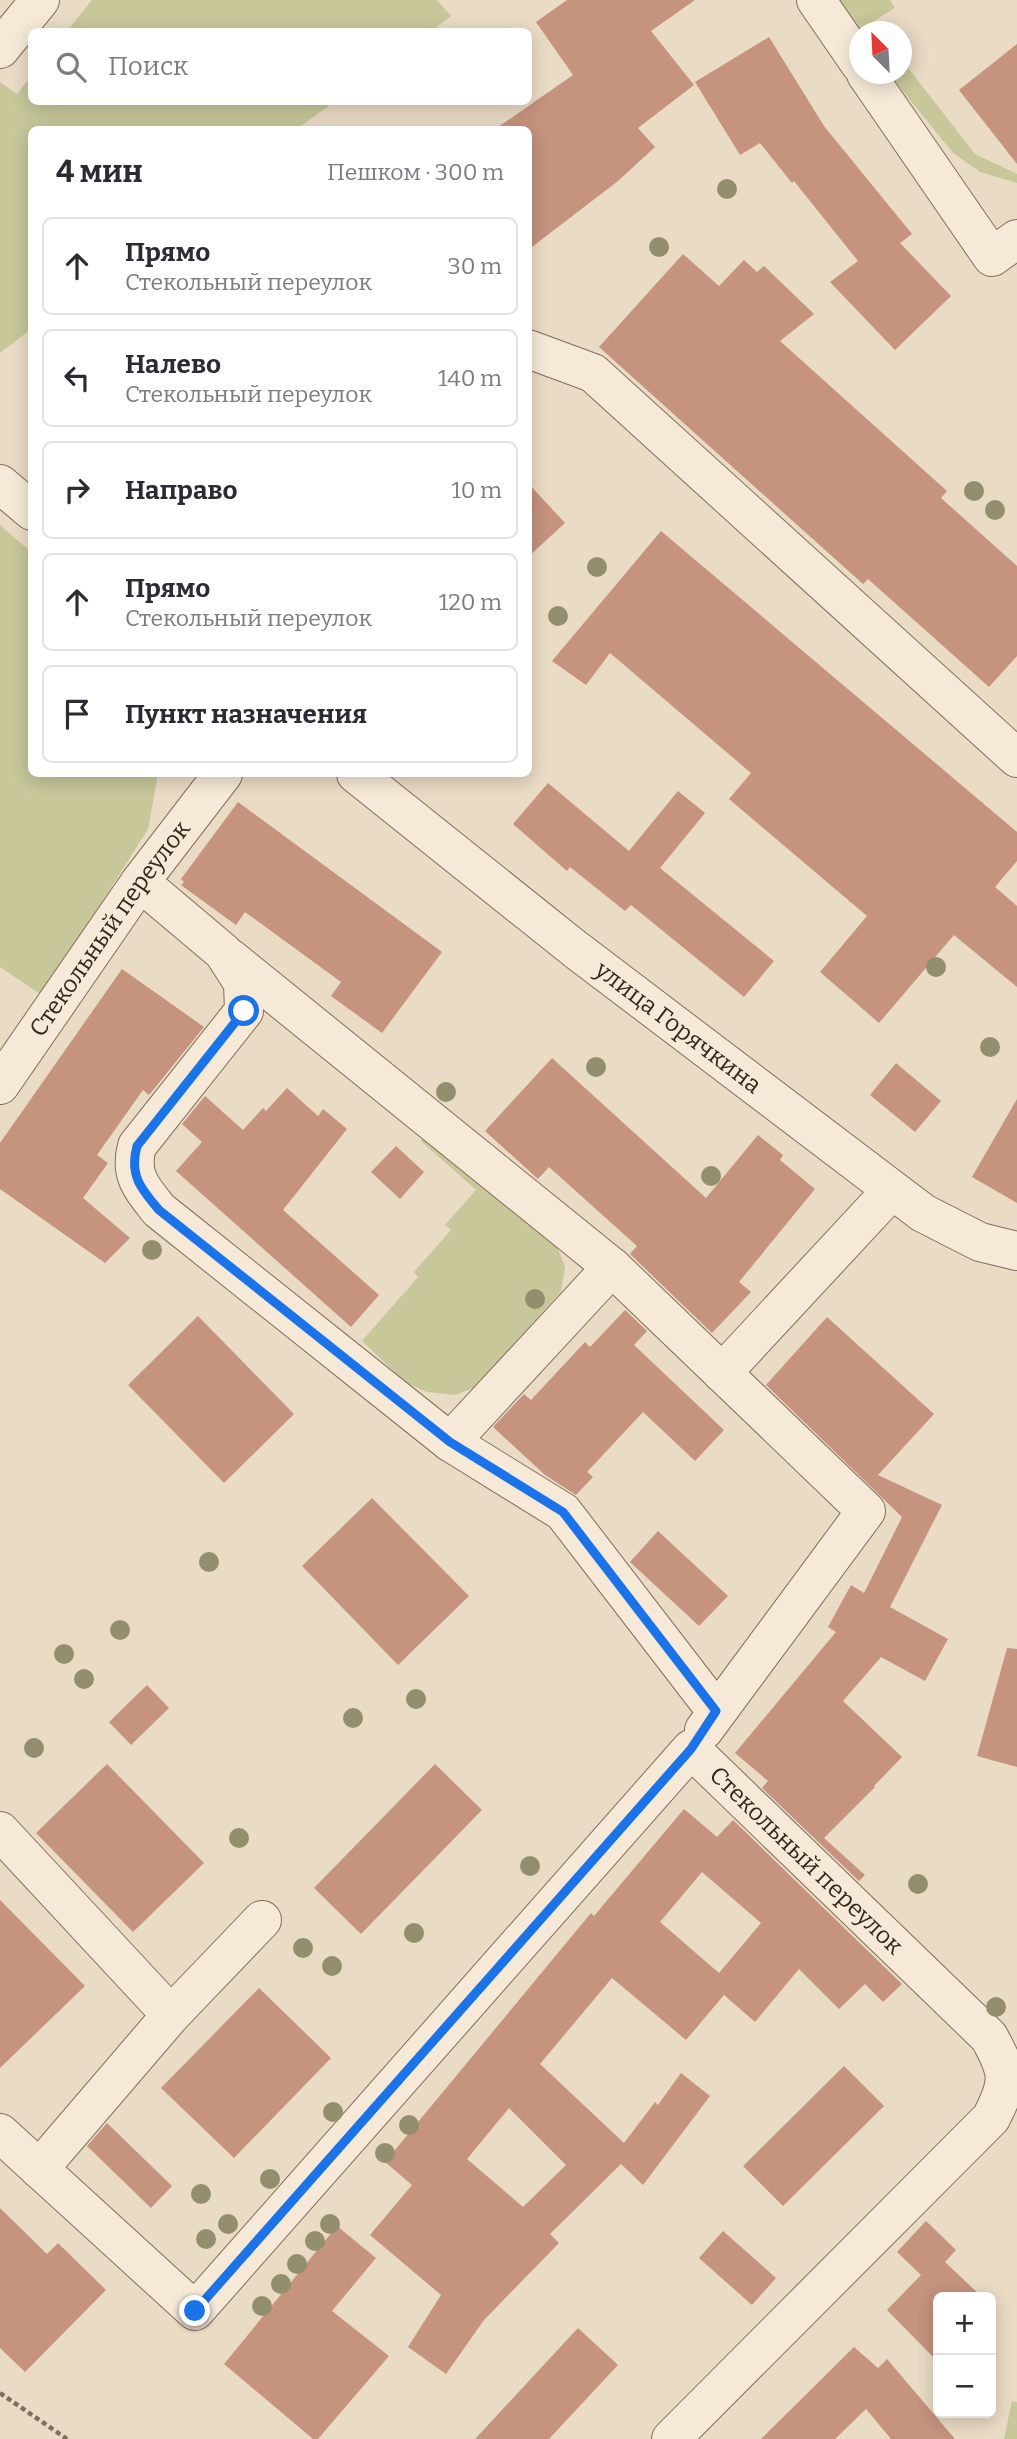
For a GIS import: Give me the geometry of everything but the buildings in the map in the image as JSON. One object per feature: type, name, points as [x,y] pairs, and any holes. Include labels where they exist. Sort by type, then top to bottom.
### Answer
[{"type":"street","points":[[0,48],[40,0]]},
{"type":"street","points":[[816,0],[849,49]]},
{"type":"street","points":[[873,84],[992,257],[1017,239]]},
{"type":"street","points":[[532,350],[593,373],[1017,758]]},
{"type":"street","points":[[0,484],[28,508]]},
{"type":"street","name":"Стекольный переулок","points":[[0,1085],[140,882],[221,777]]},
{"type":"street","name":"улица Горячкина","points":[[360,777],[575,949],[923,1213],[980,1242],[1017,1251]]},
{"type":"street","points":[[140,882],[233,968],[612,1267],[866,1511],[716,1711],[691,1749]]},
{"type":"street","points":[[233,968],[244,1011],[137,1146],[133,1162],[137,1180],[159,1210],[450,1442],[563,1512],[716,1711]]},
{"type":"street","points":[[722,1373],[892,1190]]},
{"type":"street","points":[[450,1442],[612,1267]]},
{"type":"street","name":"Стекольный переулок","points":[[0,2133],[195,2311],[691,1749],[989,2037],[1011,2081],[991,2118],[671,2439]]},
{"type":"street","points":[[0,1831],[171,2015]]},
{"type":"street","points":[[39,2169],[171,2015],[262,1920]]},
{"type":"path","points":[[0,2393],[67,2439]]},
{"type":"green space","points":[[92,0],[437,0],[451,16],[435,28],[69,28]]},
{"type":"green space","points":[[833,0],[890,0],[895,8],[874,21],[851,21]]},
{"type":"green space","points":[[912,73],[975,154],[1017,174],[1017,183],[980,172],[953,153],[897,84],[912,84]]},
{"type":"green space","points":[[28,80],[28,105],[330,105],[301,126],[28,126],[28,331],[0,353],[0,82],[17,94]]},
{"type":"green space","points":[[0,525],[28,549],[28,777],[157,777],[148,829],[43,996],[0,967]]},
{"type":"green space","points":[[430,1131],[542,1226],[558,1249],[565,1267],[561,1291],[476,1387],[455,1395],[427,1392],[405,1382],[362,1341],[418,1277],[414,1272],[451,1230],[445,1225],[476,1190],[421,1141]]},
{"type":"green space","points":[[1012,2401],[1017,2402],[1017,2439],[1004,2439]]},
{"type":"route","points":[[195,2311],[691,1749],[716,1711],[563,1512],[450,1442],[159,1210],[145,1193],[137,1180],[133,1162],[137,1146],[244,1011]]}]
